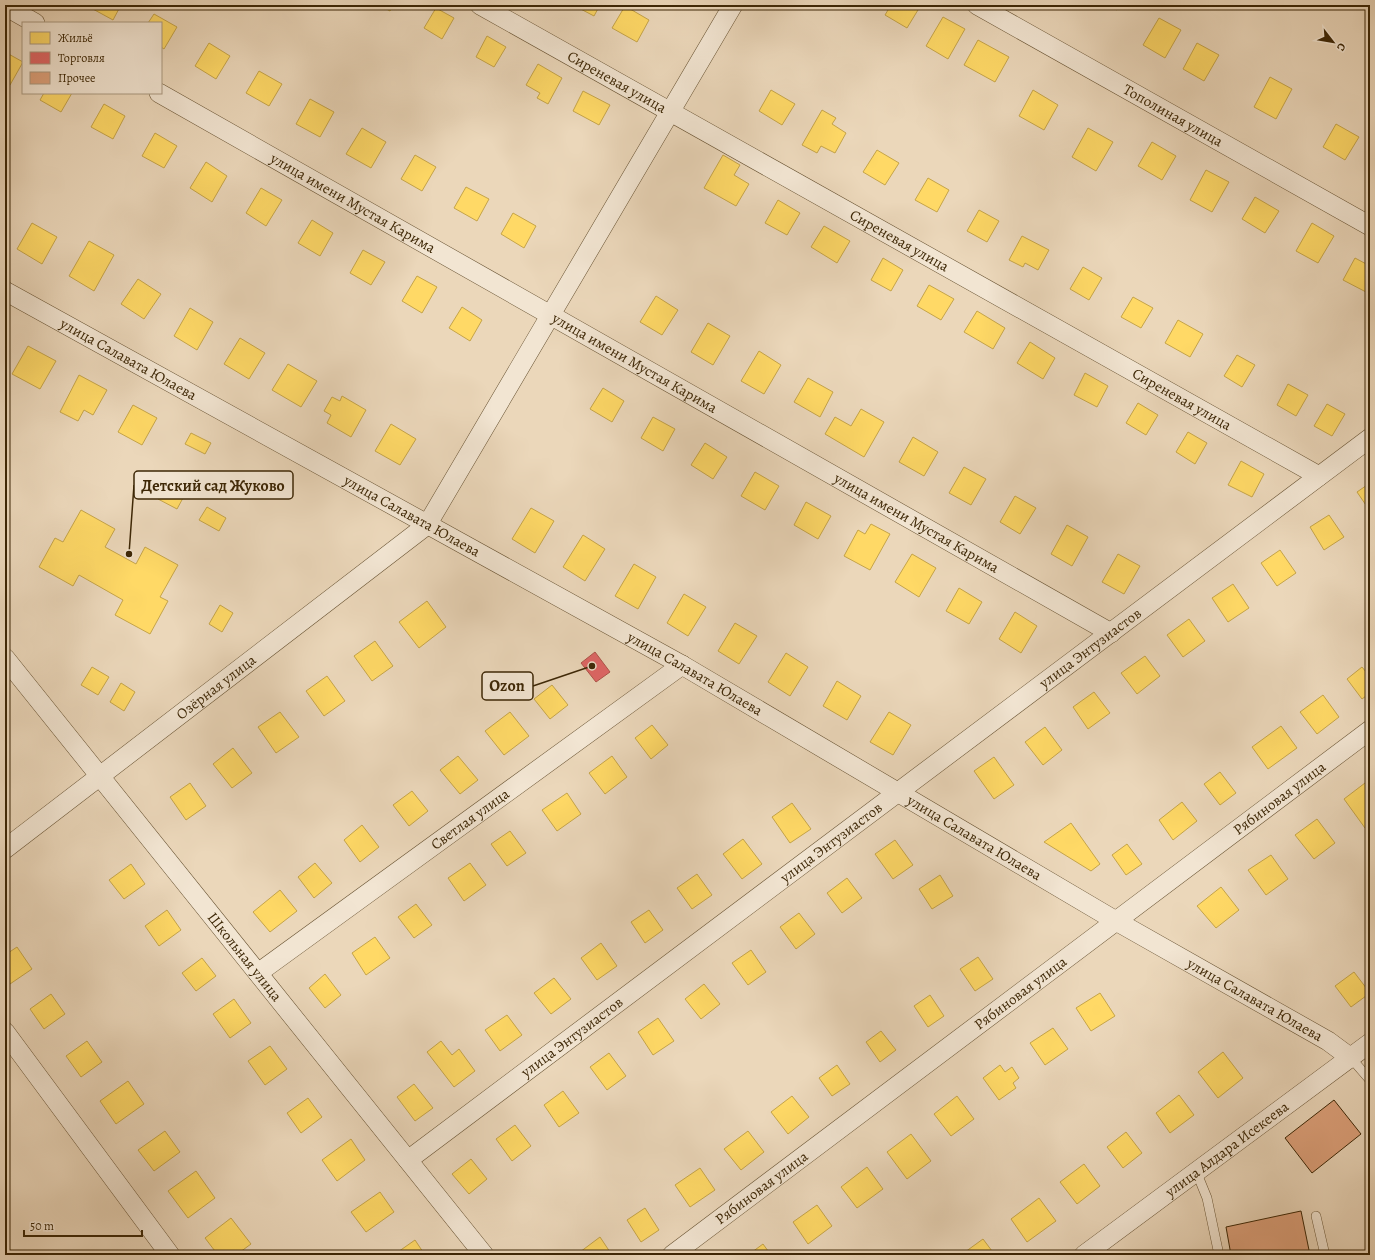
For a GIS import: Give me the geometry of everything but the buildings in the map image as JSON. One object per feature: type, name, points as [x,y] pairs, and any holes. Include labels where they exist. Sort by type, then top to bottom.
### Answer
[{"type":"street","name":"Сиреневая улица","points":[[480,5],[1319,476]]},
{"type":"street","points":[[427,525],[733,5]]},
{"type":"street","name":"Тополиная улица","points":[[977,5],[1370,226]]},
{"type":"street","points":[[5,6],[33,22]]},
{"type":"street","name":"улица имени Мустая Карима","points":[[161,94],[1111,633]]},
{"type":"street","name":"улица Салавата Юлаева","points":[[5,291],[682,665],[1116,922],[1328,1041],[1351,1058]]},
{"type":"street","name":"улица Энтузиастов","points":[[408,1160],[1370,438]]},
{"type":"street","name":"Озёрная улица","points":[[5,849],[427,525]]},
{"type":"street","name":"Школьная улица","points":[[5,658],[484,1255]]},
{"type":"street","name":"Светлая улица","points":[[258,973],[682,665]]},
{"type":"street","name":"Рябиновая улица","points":[[672,1255],[1370,730]]},
{"type":"street","points":[[5,1032],[170,1255]]},
{"type":"street","name":"улица Алдара Исекеева","points":[[1084,1255],[1370,1043]]},
{"type":"lane","name":"улица Салавата Юлаева","points":[[1351,1058],[1370,1080]]},
{"type":"lane","points":[[1196,1171],[1207,1198],[1219,1255]]},
{"type":"lane","points":[[1316,1216],[1325,1255]]},
{"type":"place","name":"Детский сад Жуково","points":[[129,554]]},
{"type":"place","name":"Ozon","points":[[592,666]]}]
